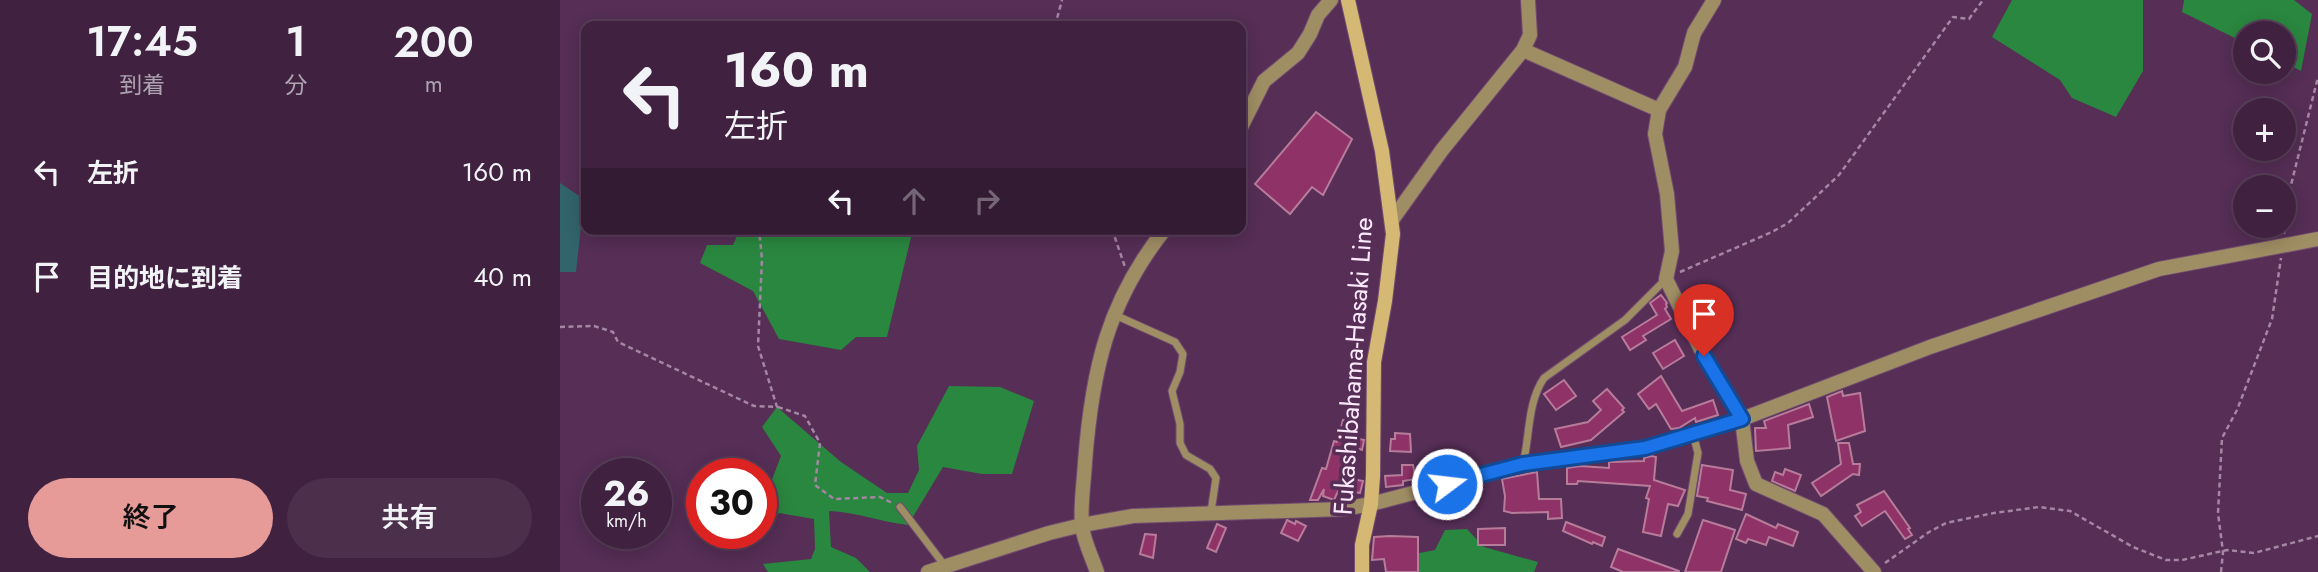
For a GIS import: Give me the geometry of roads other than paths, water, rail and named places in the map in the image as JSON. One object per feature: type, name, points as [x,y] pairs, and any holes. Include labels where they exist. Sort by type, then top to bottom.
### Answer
[{"type":"main road","name":"Fukashibahama-Hasaki Line","points":[[1348,0],[1382,151],[1393,234],[1374,362],[1373,476],[1371,504],[1362,545],[1362,572]]},
{"type":"street","points":[[1246,117],[1264,81],[1298,53],[1318,15],[1331,0]]},
{"type":"street","points":[[1392,220],[1442,150],[1523,50],[1530,35],[1528,0]]},
{"type":"street","points":[[1714,0],[1694,33],[1685,67],[1659,110],[1655,134],[1667,194],[1672,251],[1667,278],[1704,356],[1742,419],[1747,461],[1756,484],[1823,514],[1873,572]]},
{"type":"street","points":[[1523,50],[1659,110]]},
{"type":"street","points":[[1097,572],[1082,525],[1089,415],[1098,366],[1114,315],[1129,280],[1160,235]]},
{"type":"street","points":[[928,572],[1082,525],[1133,516],[1343,509],[1523,464],[1645,448],[1742,419],[1930,347],[2159,270],[2318,239]]},
{"type":"lane","points":[[1523,464],[1530,416],[1544,378],[1625,320],[1667,278]]},
{"type":"lane","points":[[1114,315],[1175,342],[1183,354],[1180,372],[1172,391],[1180,424],[1180,443],[1186,455],[1210,469],[1216,478],[1211,512]]},
{"type":"lane","points":[[1676,534],[1688,514],[1698,453],[1693,434]]},
{"type":"lane","points":[[900,507],[946,566]]}]
